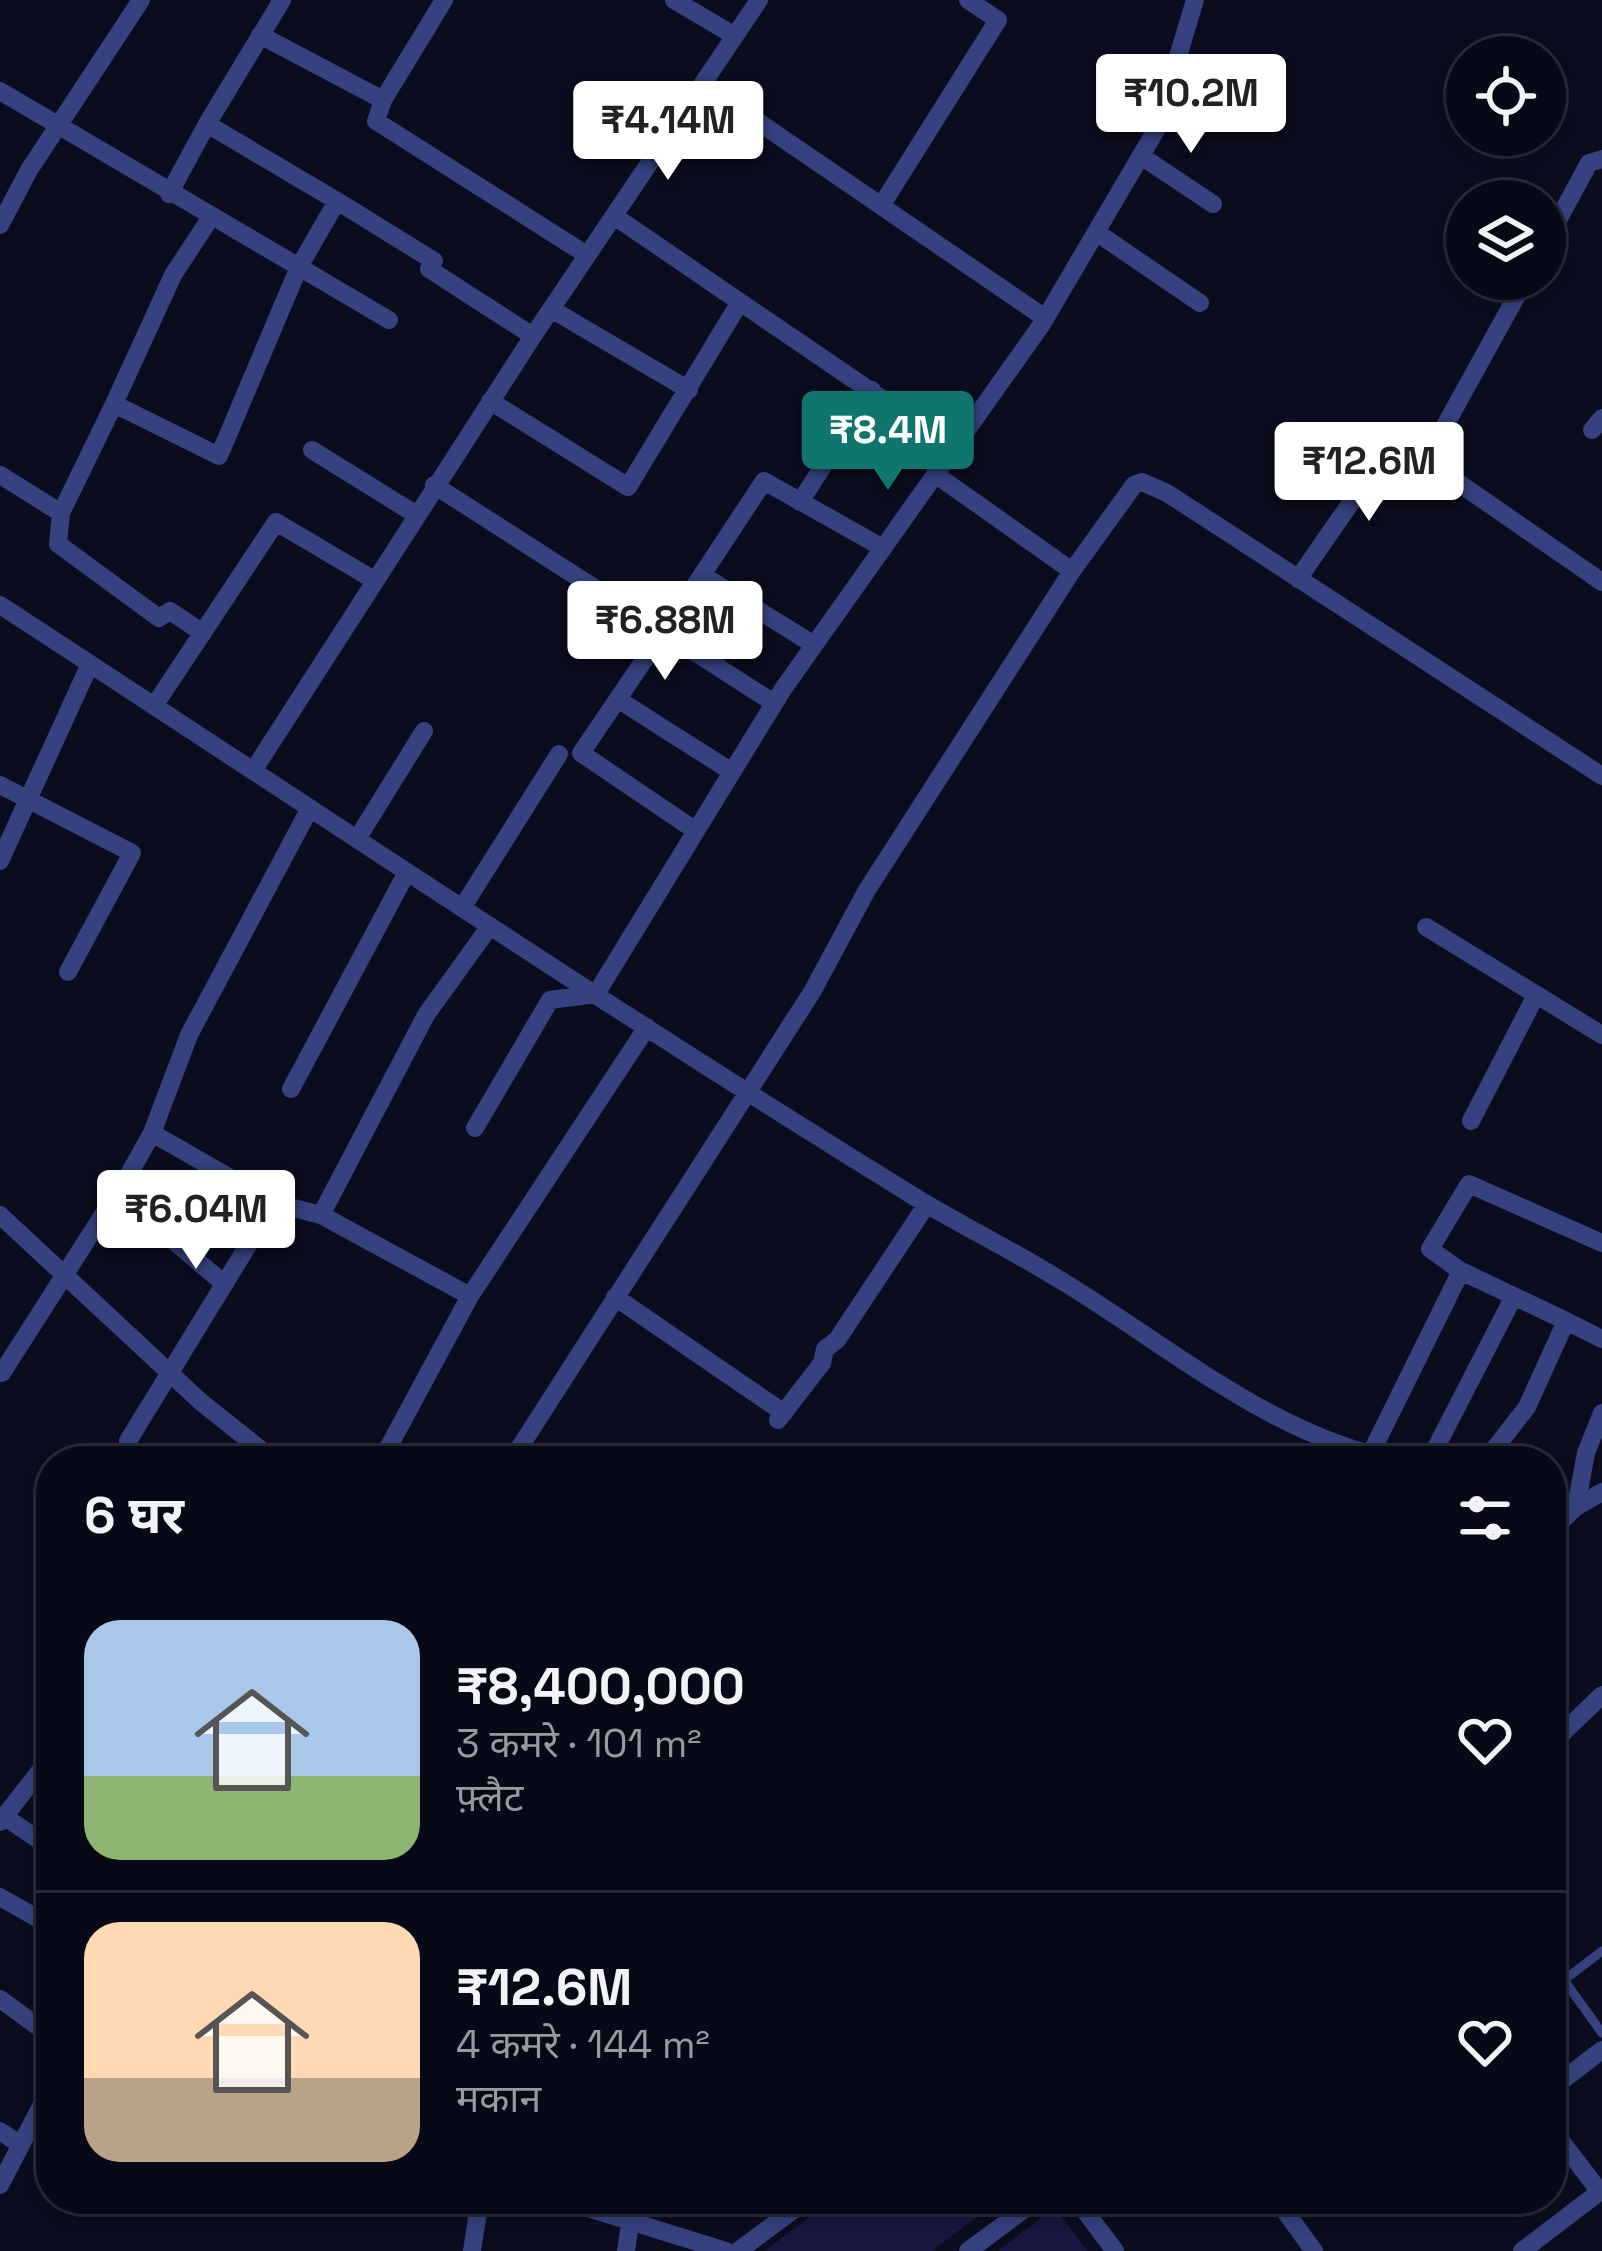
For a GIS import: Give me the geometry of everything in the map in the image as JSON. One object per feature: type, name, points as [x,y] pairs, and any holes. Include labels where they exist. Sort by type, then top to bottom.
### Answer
[{"type":"street","points":[[0,225],[141,0]]},
{"type":"street","points":[[169,194],[281,0]]},
{"type":"street","points":[[444,0],[383,100],[376,121],[587,255]]},
{"type":"street","points":[[674,0],[734,36]]},
{"type":"street","points":[[253,771],[434,485],[759,0]]},
{"type":"street","points":[[881,206],[998,20],[968,0]]},
{"type":"street","points":[[596,994],[774,703],[1045,318],[1156,130],[1195,0]]},
{"type":"street","points":[[260,35],[383,100]]},
{"type":"street","points":[[703,84],[1045,318]]},
{"type":"street","points":[[0,91],[389,320]]},
{"type":"street","points":[[207,124],[434,261],[429,269],[533,336]]},
{"type":"street","points":[[1141,156],[1213,204]]},
{"type":"street","points":[[1566,205],[1589,163],[1602,159]]},
{"type":"street","points":[[114,404],[219,456],[299,267],[337,201]]},
{"type":"street","points":[[614,216],[954,448]]},
{"type":"street","points":[[203,633],[170,611],[159,618],[58,544],[61,513],[173,274],[211,217]]},
{"type":"street","points":[[1096,232],[1200,303]]},
{"type":"street","points":[[1426,460],[1514,300]]},
{"type":"street","points":[[490,401],[628,487],[740,302]]},
{"type":"street","points":[[551,309],[688,390]]},
{"type":"street","points":[[800,502],[872,390]]},
{"type":"street","points":[[1298,579],[1395,439],[1602,582]]},
{"type":"street","points":[[312,450],[416,514]]},
{"type":"street","points":[[935,474],[1072,572]]},
{"type":"street","points":[[0,475],[61,513]]},
{"type":"street","points":[[696,831],[581,753],[665,637],[764,481],[883,548]]},
{"type":"street","points":[[521,1446],[812,992],[867,890],[1072,572],[1120,499],[1142,482],[1601,774]]},
{"type":"street","points":[[434,485],[774,703]]},
{"type":"street","points":[[154,706],[276,522],[374,580]]},
{"type":"street","points":[[702,575],[814,645]]},
{"type":"street","points":[[0,605],[747,1091],[927,1204],[1067,1283],[1208,1379],[1338,1446]]},
{"type":"street","points":[[0,861],[31,802],[90,664]]},
{"type":"street","points":[[620,700],[732,772]]},
{"type":"street","points":[[357,839],[424,731]]},
{"type":"street","points":[[462,908],[560,754]]},
{"type":"street","points":[[0,785],[132,853],[68,972]]},
{"type":"street","points":[[2,1373],[152,1133],[189,1035],[310,808]]},
{"type":"street","points":[[291,1089],[407,872]]},
{"type":"street","points":[[320,1215],[426,1015],[490,926]]},
{"type":"street","points":[[1426,927],[1602,1035]]},
{"type":"street","points":[[475,1128],[550,1000],[596,994]]},
{"type":"street","points":[[1471,1121],[1537,995]]},
{"type":"street","points":[[389,1446],[470,1296],[647,1027]]},
{"type":"street","points":[[152,1133],[274,1203],[320,1215],[470,1296]]},
{"type":"street","points":[[129,1174],[128,1190],[140,1212],[222,1282]]},
{"type":"street","points":[[1602,1243],[1468,1184],[1430,1249],[1461,1271],[1602,1339]]},
{"type":"street","points":[[128,1442],[274,1203]]},
{"type":"street","points":[[615,1297],[781,1416],[927,1204]]},
{"type":"street","points":[[0,1215],[168,1372],[256,1446]]},
{"type":"street","points":[[1374,1446],[1461,1271]]},
{"type":"street","points":[[1437,1446],[1513,1298]]},
{"type":"street","points":[[1497,1446],[1527,1407],[1566,1321]]},
{"type":"street","points":[[1576,1507],[1586,1454],[1602,1413]]},
{"type":"street","points":[[248,1446],[250,1441]]},
{"type":"street","points":[[1566,1517],[1602,1492]]},
{"type":"street","points":[[1566,1730],[1602,1695]]},
{"type":"street","points":[[36,1778],[2,1819],[36,1839]]},
{"type":"street","points":[[0,1897],[36,1917]]},
{"type":"street","points":[[0,2000],[36,2025]]},
{"type":"street","points":[[1566,2078],[1602,2050]]},
{"type":"street","points":[[0,2185],[36,2116]]},
{"type":"street","points":[[0,2131],[21,2145]]},
{"type":"street","points":[[1522,2251],[1601,2191],[1566,2147]]},
{"type":"street","points":[[472,2251],[477,2214]]},
{"type":"street","points":[[602,2214],[726,2251]]},
{"type":"street","points":[[738,2251],[788,2214]]},
{"type":"street","points":[[968,2251],[1018,2214]]},
{"type":"street","points":[[1087,2214],[1115,2251]]},
{"type":"street","points":[[1287,2214],[1314,2251]]},
{"type":"street","points":[[626,2251],[630,2224]]},
{"type":"lane","points":[[1566,1978],[1602,1951]]},
{"type":"lane","points":[[1566,1983],[1602,2033]]},
{"type":"building","points":[[814,2214],[981,2214],[932,2251],[764,2251]]},
{"type":"building","points":[[1046,2214],[1059,2214],[1088,2251],[998,2251]]}]
